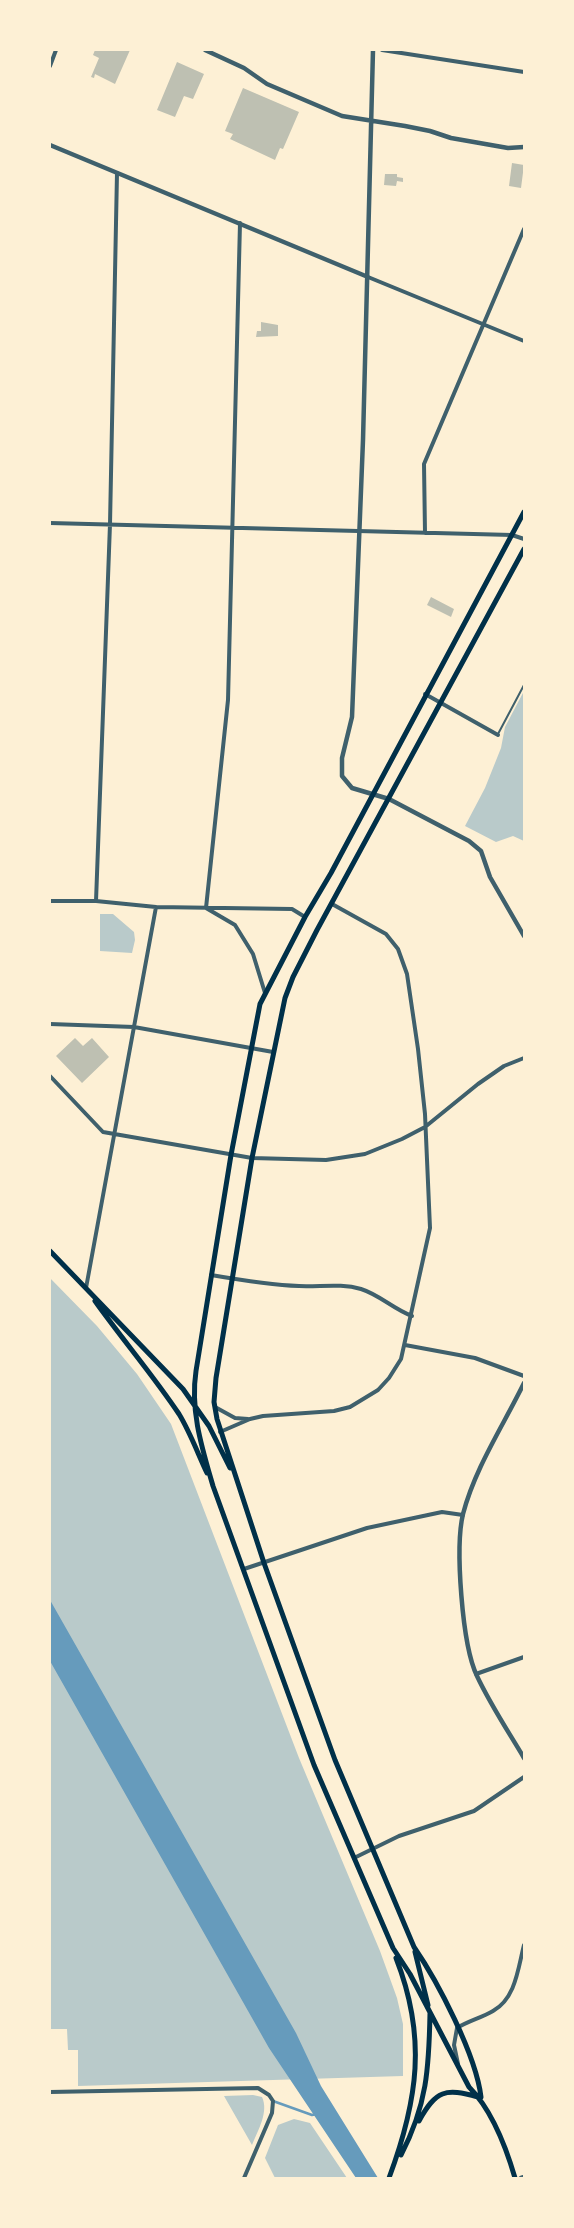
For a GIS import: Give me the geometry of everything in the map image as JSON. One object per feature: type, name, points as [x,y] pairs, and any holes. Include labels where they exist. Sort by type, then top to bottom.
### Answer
[{"type":"main road","points":[[390,2175],[405,2136],[410,2113],[416,2054],[413,2011],[406,1984],[392,1948],[314,1765],[213,1486],[202,1449],[193,1404],[194,1385],[231,1155],[260,1004],[524,512]]},
{"type":"main road","points":[[412,2134],[423,2103],[427,2077],[430,2013],[414,1947],[335,1760],[264,1563],[220,1432],[215,1407],[216,1378],[252,1158],[285,998],[293,977],[524,549]]},
{"type":"main road","points":[[50,1251],[183,1389],[209,1426],[238,1482]]},
{"type":"main road","points":[[86,1288],[124,1342],[148,1370],[180,1417],[213,1486]]},
{"type":"main road","points":[[414,1947],[430,1971],[457,2028],[479,2081],[481,2098]]},
{"type":"main road","points":[[392,1948],[410,1974],[469,2086],[481,2098],[501,2139],[515,2178]]},
{"type":"main road","points":[[390,2175],[430,2101],[437,2095],[452,2092],[481,2098]]},
{"type":"street","points":[[50,66],[56,50]]},
{"type":"street","points":[[205,50],[244,68],[267,84],[342,116],[430,131],[451,138],[508,148],[524,148]]},
{"type":"street","points":[[373,50],[360,532],[352,717],[341,767],[342,776],[352,788],[389,799],[469,841],[481,851],[490,877],[524,936]]},
{"type":"street","points":[[382,50],[524,72]]},
{"type":"street","points":[[50,145],[524,341]]},
{"type":"street","points":[[96,902],[110,524],[117,173]]},
{"type":"street","points":[[206,908],[228,700],[240,223]]},
{"type":"street","points":[[425,533],[424,464],[524,229]]},
{"type":"street","points":[[50,523],[512,535],[524,539]]},
{"type":"street","points":[[425,694],[498,735]]},
{"type":"street","points":[[50,901],[206,908],[292,909],[305,917]]},
{"type":"street","points":[[215,1407],[235,1418],[250,1419],[279,1414],[334,1411],[350,1407],[378,1390],[389,1378],[401,1359],[412,1316],[430,1228],[425,1127],[418,1049],[407,974],[393,941],[386,934],[332,904]]},
{"type":"street","points":[[86,1288],[156,906]]},
{"type":"street","points":[[206,908],[235,925],[253,954],[265,993]]},
{"type":"street","points":[[50,1024],[134,1027],[273,1052]]},
{"type":"street","points":[[50,1076],[100,1130],[114,1134],[252,1158],[345,1158],[384,1147],[425,1127],[478,1084],[504,1066],[524,1058]]},
{"type":"street","points":[[211,1275],[276,1285],[342,1285],[360,1288],[380,1296],[401,1312],[412,1316]]},
{"type":"street","points":[[405,1345],[476,1358],[524,1376]]},
{"type":"street","points":[[524,1383],[472,1487],[463,1515],[459,1551],[465,1630],[476,1674],[524,1758]]},
{"type":"street","points":[[220,1432],[250,1419]]},
{"type":"street","points":[[244,1569],[367,1528],[442,1512],[463,1515]]},
{"type":"street","points":[[476,1674],[524,1657]]},
{"type":"street","points":[[354,1858],[399,1836],[474,1812],[524,1777]]},
{"type":"street","points":[[459,2066],[454,2044],[457,2028],[494,2011],[501,2004],[515,1983],[524,1945]]},
{"type":"street","points":[[50,2092],[258,2088],[269,2095],[273,2101],[272,2113],[244,2178]]},
{"type":"lane","points":[[498,735],[524,685]]},
{"type":"shaded area","points":[[524,691],[524,841],[513,836],[496,842],[465,826],[485,788],[501,748],[505,727]]},
{"type":"shaded area","points":[[100,914],[113,914],[134,932],[135,940],[132,953],[100,951]]},
{"type":"shaded area","points":[[50,1278],[97,1326],[137,1374],[171,1424],[299,1758],[380,1951],[397,1998],[403,2024],[403,2076],[78,2086],[78,2050],[68,2050],[67,2029],[50,2029]]},
{"type":"shaded area","points":[[253,2095],[262,2097],[264,2109],[262,2121],[252,2145],[224,2096]]},
{"type":"shaded area","points":[[294,2119],[310,2123],[347,2178],[275,2178],[265,2158],[278,2125]]},
{"type":"water","points":[[50,1600],[296,2033],[321,2086],[378,2178],[356,2178],[269,2048],[50,1661]]},
{"type":"building","points":[[95,50],[130,50],[115,84],[95,74],[94,78],[91,77],[99,58],[93,55]]},
{"type":"building","points":[[177,62],[204,74],[193,99],[184,96],[175,117],[157,110]]},
{"type":"building","points":[[243,88],[299,112],[283,149],[280,148],[275,160],[230,139],[233,134],[225,131]]},
{"type":"building","points":[[512,163],[524,165],[521,188],[509,186]]},
{"type":"building","points":[[385,174],[397,174],[397,177],[403,178],[403,182],[397,181],[396,186],[384,185]]},
{"type":"building","points":[[261,322],[278,325],[278,336],[256,337],[257,331],[261,331]]},
{"type":"building","points":[[431,597],[454,609],[451,617],[427,605]]},
{"type":"building","points":[[75,1038],[83,1046],[92,1038],[109,1057],[82,1083],[56,1056]]},
{"type":"waterway","points":[[273,2101],[312,2115],[317,2114]]}]
